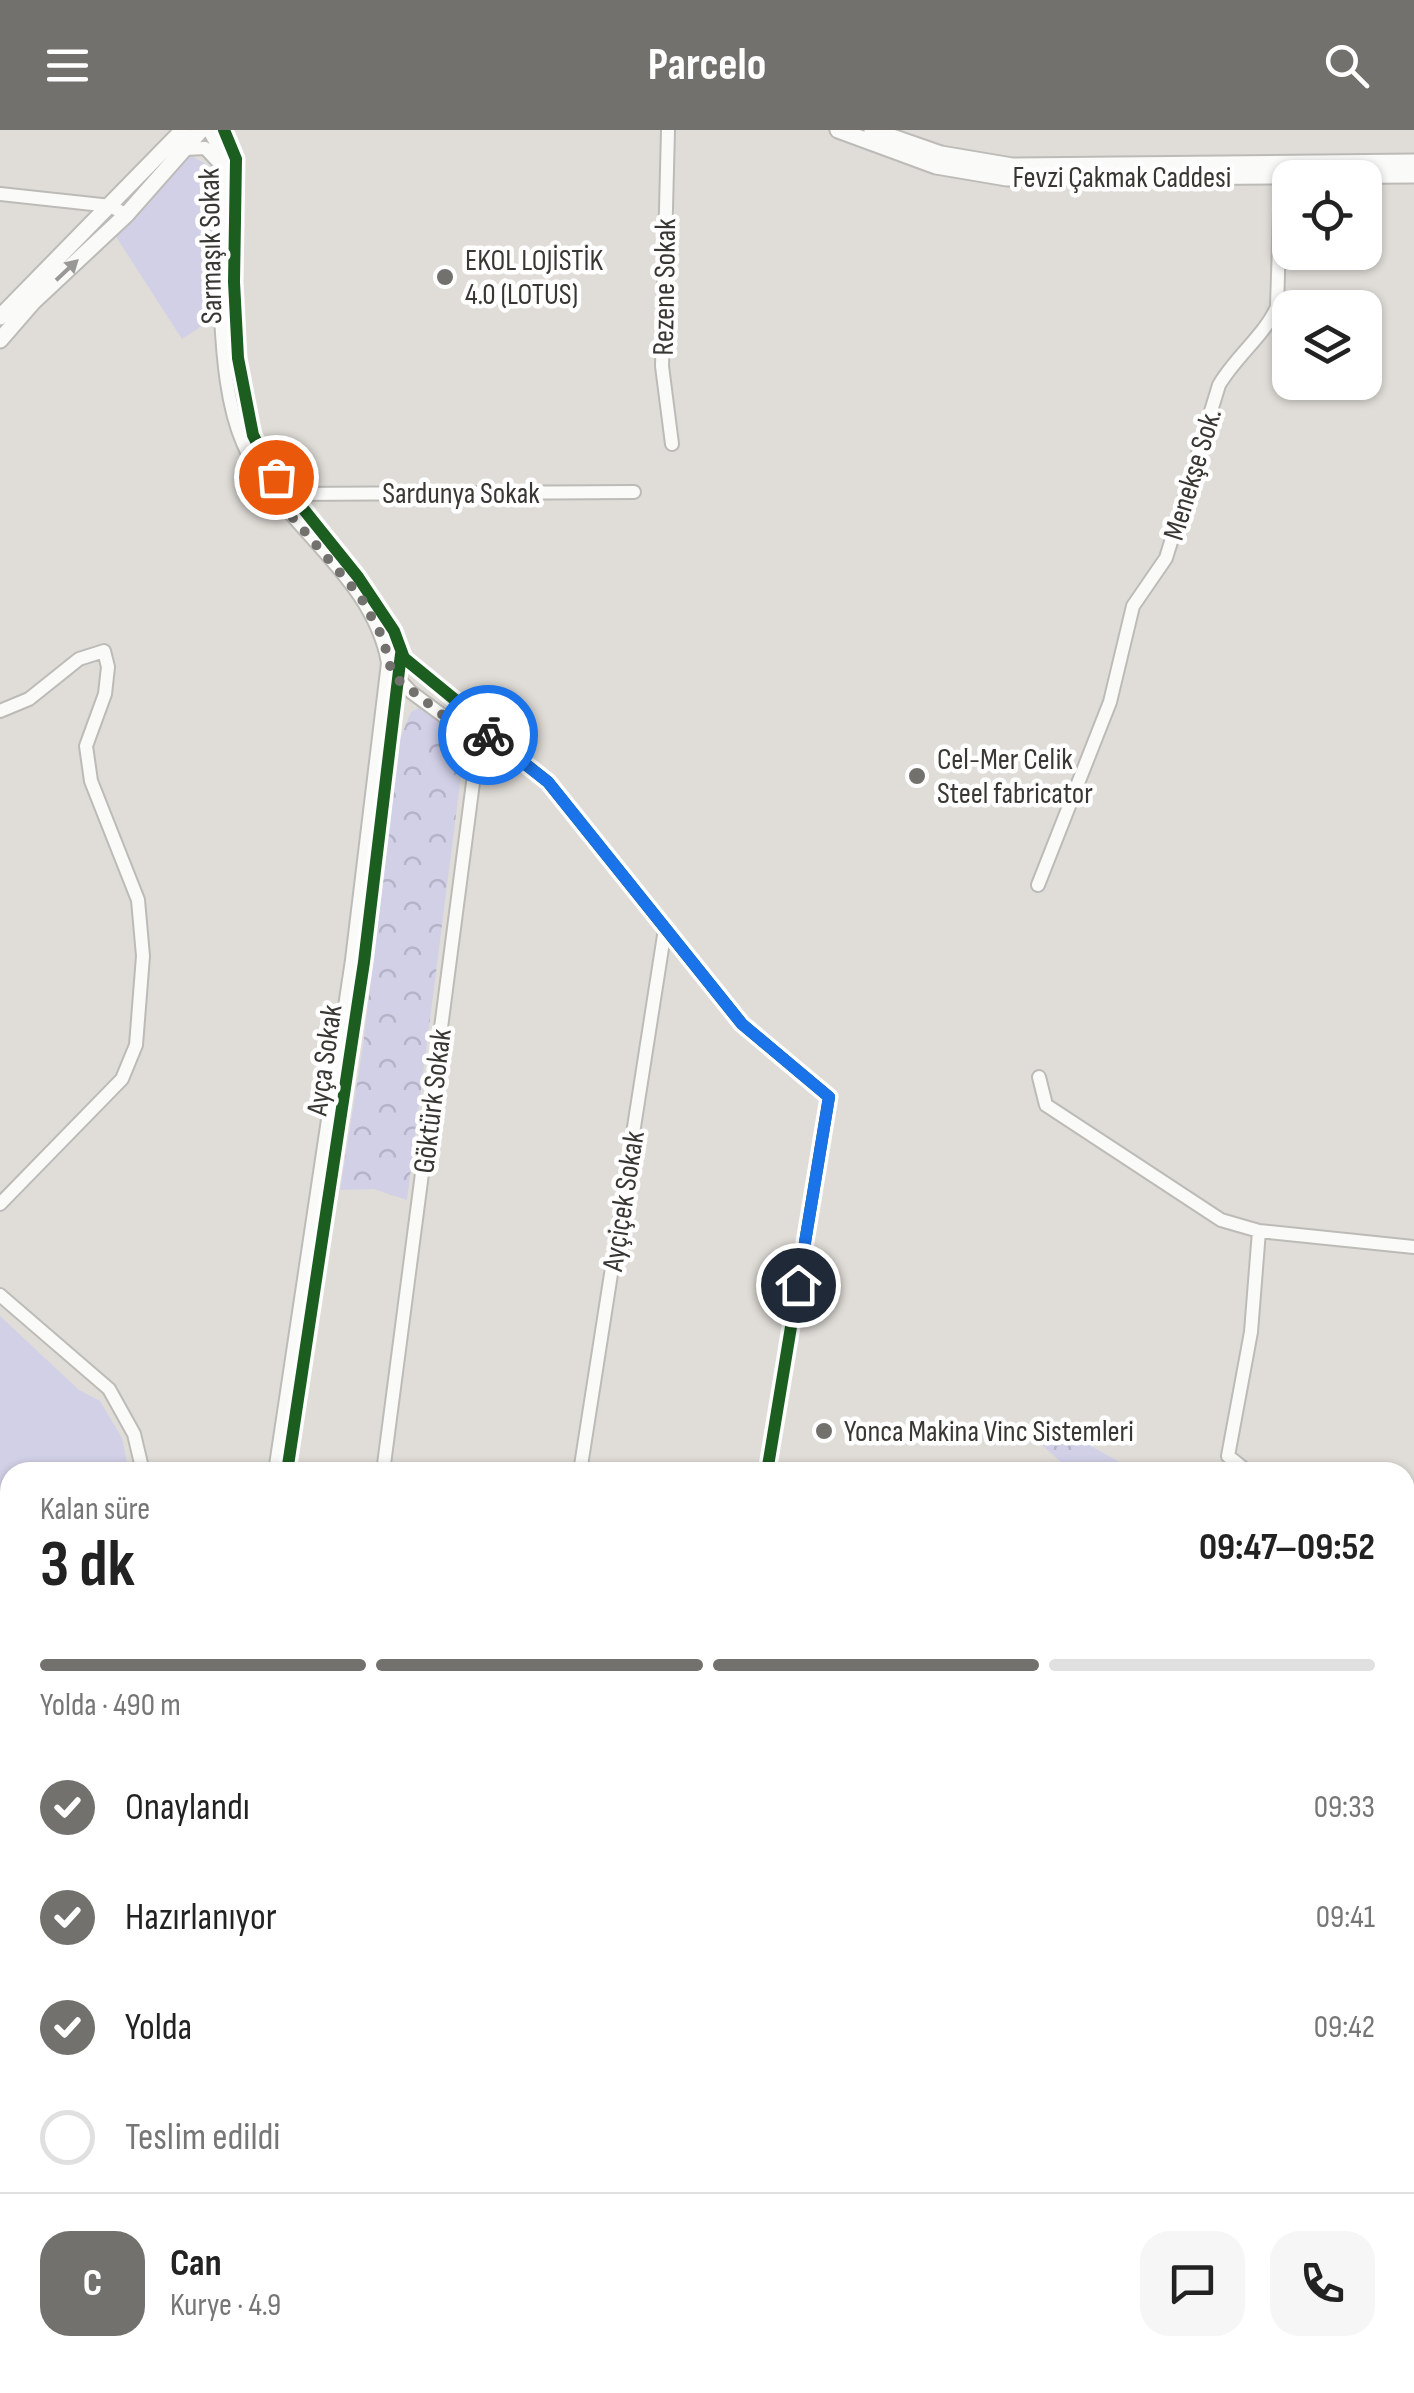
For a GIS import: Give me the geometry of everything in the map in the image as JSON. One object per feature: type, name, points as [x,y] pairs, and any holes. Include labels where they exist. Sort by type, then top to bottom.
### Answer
[{"type":"main road","points":[[0,317],[182,130]]},
{"type":"main road","points":[[0,340],[205,130]]},
{"type":"main road","name":"Fevzi Çakmak Caddesi","points":[[838,130],[936,166],[1007,178],[1272,177]]},
{"type":"main road","name":"Fevzi Çakmak Caddesi","points":[[872,130],[940,154],[1012,166],[1414,162]]},
{"type":"main road","name":"Fevzi Çakmak Caddesi","points":[[1382,175],[1414,175]]},
{"type":"street","name":"Sarmaşık Sokak","points":[[205,130],[215,138],[223,170],[221,316],[231,355]]},
{"type":"street","name":"Sarmaşık Sokak","points":[[224,130],[236,160],[229,390],[242,442],[358,577],[394,631],[401,654],[465,708],[477,726],[548,782],[742,1024],[829,1097],[769,1462]]},
{"type":"street","points":[[236,160],[238,130]]},
{"type":"street","name":"Rezene Sokak","points":[[668,130],[662,366],[672,444]]},
{"type":"street","points":[[185,149],[195,147],[211,152],[223,170]]},
{"type":"street","points":[[0,194],[110,206],[126,215]]},
{"type":"street","name":"Menekşe Sok.","points":[[1038,886],[1110,702],[1133,606],[1166,558],[1219,385],[1234,360],[1269,323],[1276,307],[1277,270]]},
{"type":"street","name":"Sarmaşık Sokak","points":[[266,473],[275,497],[360,596],[384,640],[397,679],[453,723],[477,726]]},
{"type":"street","name":"Sardunya Sokak","points":[[289,494],[634,492]]},
{"type":"street","points":[[0,710],[29,699],[79,659],[104,651],[108,667],[105,694],[86,746],[91,780],[138,900],[143,956],[136,1045],[122,1079],[0,1204]]},
{"type":"street","name":"Ayça Sokak","points":[[389,704],[401,654]]},
{"type":"street","name":"Ayça Sokak","points":[[276,1462],[364,962],[389,704],[387,655]]},
{"type":"street","points":[[397,679],[431,681]]},
{"type":"street","points":[[389,704],[406,696],[417,697]]},
{"type":"street","name":"Göktürk Sokak","points":[[384,1462],[477,726]]},
{"type":"street","name":"Ayçiçek Sokak","points":[[582,1462],[666,928]]},
{"type":"street","points":[[1039,1077],[1046,1105],[1221,1220],[1259,1231],[1414,1247]]},
{"type":"street","points":[[1236,1462],[1228,1456],[1251,1332],[1259,1231]]},
{"type":"street","name":"Ayça Sokak","points":[[288,1462],[314,1251]]},
{"type":"street","points":[[0,1294],[109,1389],[134,1434],[141,1462]]},
{"type":"green space","points":[[190,155],[216,170],[211,320],[182,339],[115,235]]},
{"type":"green space","points":[[423,706],[459,734],[464,752],[407,1200],[374,1189],[340,1190],[363,1046],[400,739],[411,712]]},
{"type":"green space","points":[[0,1316],[79,1390],[100,1401],[122,1438],[127,1462],[0,1462]]},
{"type":"green space","points":[[1066,1432],[1119,1462],[1061,1462],[1042,1445]]},
{"type":"cycle path","points":[[224,130],[236,159],[234,282],[238,358],[253,435],[268,465],[358,577],[394,631],[404,658],[465,708],[474,723],[548,782],[742,1024],[829,1097],[769,1462]]},
{"type":"cycle path","points":[[289,1462],[364,962],[401,654]]},
{"type":"way so far","points":[[276,477],[272,470],[262,476],[275,497],[360,596],[384,640],[388,662],[397,679],[453,723],[474,723],[488,735]]},
{"type":"place","name":"EKOL LOJİSTİK 4.0 (LOTUS)","points":[[445,277]]},
{"type":"place","name":"Cel-Mer Celik Steel fabricator","points":[[917,776]]},
{"type":"place","name":"Yonca Makina Vinc Sistemleri","points":[[824,1431]]},
{"type":"route","points":[[488,735],[548,782],[742,1024],[829,1097],[798,1285]]}]
